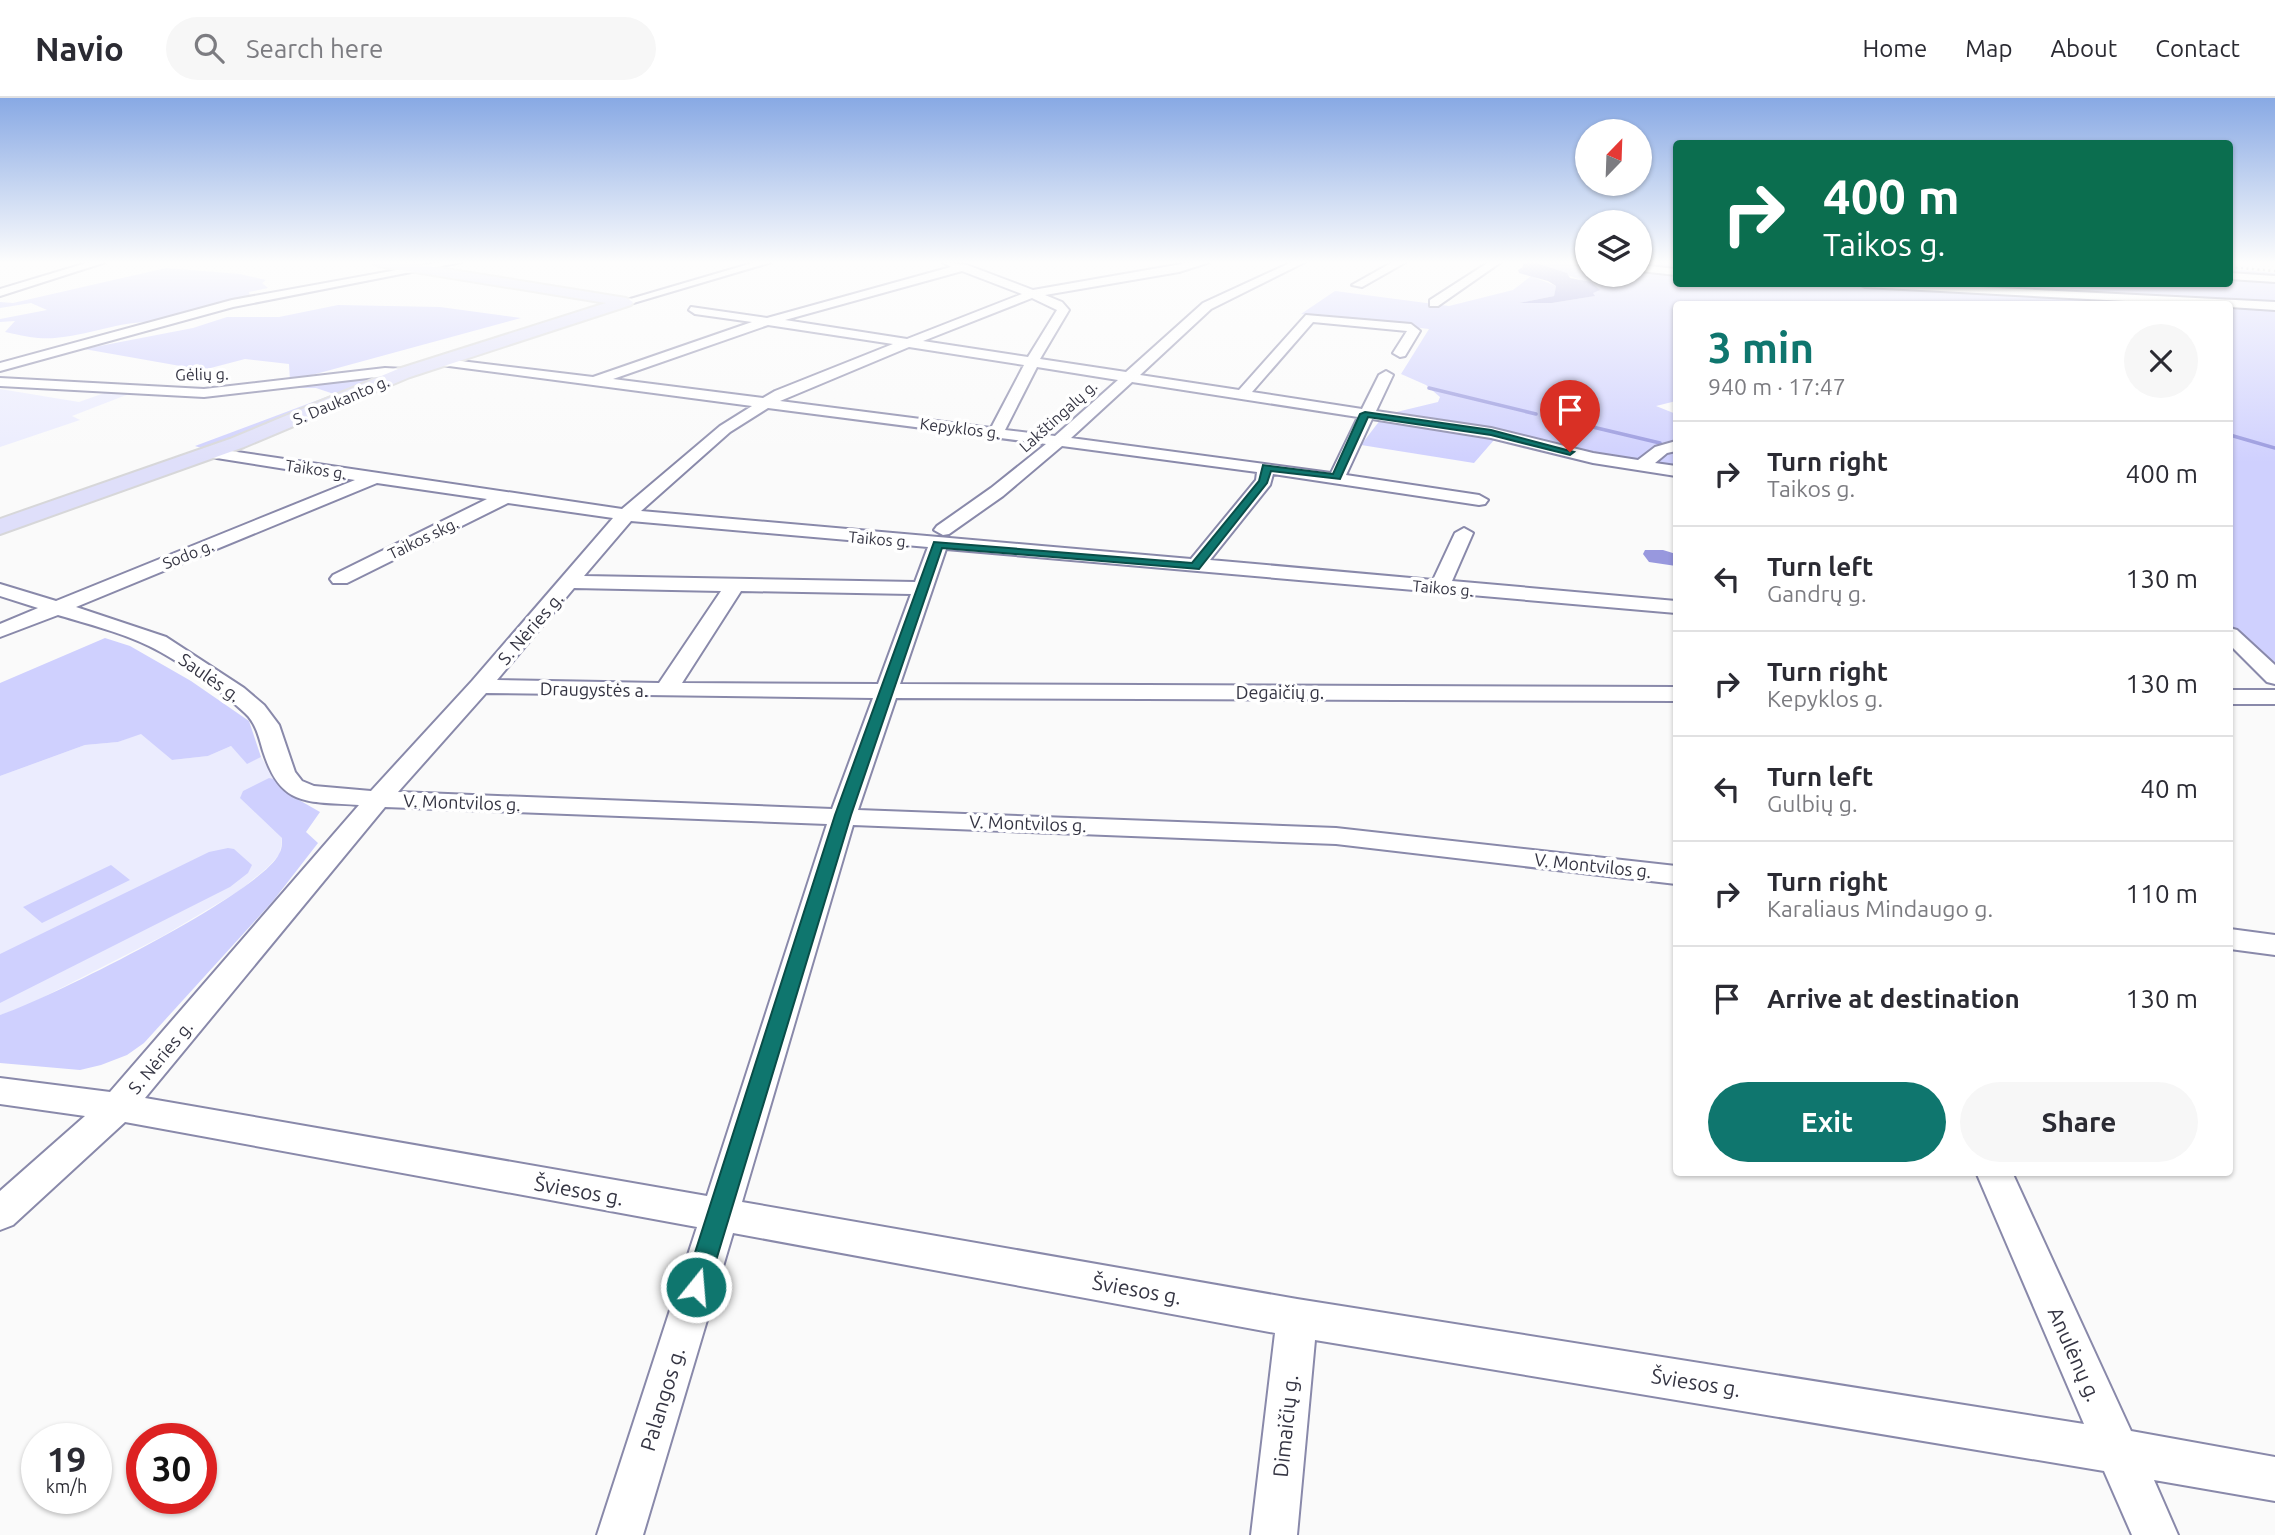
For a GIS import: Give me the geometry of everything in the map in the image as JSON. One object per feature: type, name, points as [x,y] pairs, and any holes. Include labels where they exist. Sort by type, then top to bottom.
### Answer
[{"type":"main road","name":"S. Daukanto g.","points":[[0,527],[210,453],[404,373],[541,329]]},
{"type":"street","points":[[0,367],[140,329]]},
{"type":"street","points":[[593,382],[745,329]]},
{"type":"street","points":[[810,329],[1491,433],[1593,458],[1673,470]]},
{"type":"street","name":"S. Nėries g.","points":[[0,1214],[118,1107],[378,799],[480,686],[626,515],[725,429],[762,403],[943,329]]},
{"type":"street","points":[[996,433],[1050,329]]},
{"type":"street","name":"Lakštingalų g.","points":[[941,537],[1059,441],[1181,329]]},
{"type":"street","points":[[1242,395],[1300,329]]},
{"type":"street","points":[[1400,353],[1414,331],[1412,329]]},
{"type":"street","name":"Kepyklos g.","points":[[441,361],[1337,477],[1479,500]]},
{"type":"street","name":"Gėlių g.","points":[[0,382],[204,393],[384,372],[404,373]]},
{"type":"street","points":[[1337,477],[1386,375]]},
{"type":"street","points":[[1642,465],[1661,450],[1673,447]]},
{"type":"street","name":"Taikos g.","points":[[210,453],[626,515],[941,537],[1195,566],[1673,607]]},
{"type":"street","points":[[1195,566],[1264,481],[1266,468]]},
{"type":"street","name":"Sodo g.","points":[[0,631],[376,477]]},
{"type":"street","name":"Taikos skg.","points":[[340,579],[506,497]]},
{"type":"street","points":[[1439,587],[1464,533]]},
{"type":"street","name":"Palangos g.","points":[[621,1535],[718,1213],[843,815],[884,692],[941,537]]},
{"type":"street","points":[[569,582],[922,588]]},
{"type":"street","name":"Draugystės a.","points":[[480,686],[666,690],[734,586]]},
{"type":"street","name":"Saulės g.","points":[[0,590],[159,642],[236,694],[267,725],[283,774],[293,786],[309,793],[378,799]]},
{"type":"street","points":[[2233,637],[2275,677]]},
{"type":"street","points":[[666,690],[884,692]]},
{"type":"street","name":"Degaičių g.","points":[[884,692],[1420,691],[1673,694]]},
{"type":"street","points":[[2233,697],[2275,697]]},
{"type":"street","name":"V. Montvilos g.","points":[[378,799],[1336,836],[1673,875]]},
{"type":"street","points":[[2233,939],[2275,945]]},
{"type":"street","name":"Šviesos g.","points":[[0,1091],[118,1107],[1297,1318],[2275,1479]]},
{"type":"street","name":"Anulėnų g.","points":[[1996,1176],[2155,1535]]},
{"type":"street","name":"Dimaičių g.","points":[[1274,1535],[1297,1318]]},
{"type":"shaded area","points":[[8,329],[102,329],[52,338],[5,332]]},
{"type":"shaded area","points":[[187,329],[480,329],[290,381],[289,364],[245,359],[203,370],[84,349]]},
{"type":"shaded area","points":[[1429,329],[1673,329],[1673,402],[1656,406],[1673,413],[1673,467],[1576,451],[1501,432],[1474,463],[1361,445],[1384,415],[1438,402],[1440,397],[1426,385],[1401,374]]},
{"type":"shaded area","points":[[2233,329],[2275,329],[2275,670],[2233,629]]},
{"type":"shaded area","points":[[384,375],[208,450],[195,446],[334,394],[316,388],[295,388],[297,384]]},
{"type":"shaded area","points":[[0,389],[79,402],[110,391],[134,392],[72,416],[80,420],[0,447]]},
{"type":"shaded area","points":[[1645,550],[1673,553],[1673,566],[1649,562],[1643,554]]},
{"type":"shaded area","points":[[105,638],[130,646],[191,681],[249,721],[261,757],[247,764],[231,746],[208,756],[172,760],[141,734],[118,742],[85,745],[0,776],[0,683]]},
{"type":"shaded area","points":[[141,733],[172,760],[208,756],[231,746],[247,763],[261,757],[275,779],[269,778],[266,820],[282,838],[280,854],[239,891],[163,936],[26,1006],[0,1015],[0,776],[85,745],[118,742]]},
{"type":"shaded area","points":[[269,778],[275,779],[299,800],[320,812],[306,832],[318,843],[273,901],[144,1043],[127,1055],[80,1070],[0,1063],[0,1015],[61,989],[150,944],[234,894],[264,872],[280,852],[282,838],[240,798],[243,791]]},
{"type":"shaded area","points":[[234,849],[252,865],[248,873],[230,887],[0,1003],[0,954],[209,852]]},
{"type":"shaded area","points":[[111,865],[130,880],[42,923],[23,907]]},
{"type":"waterway","points":[[1429,388],[1536,414]]},
{"type":"waterway","points":[[1559,419],[1660,443]]},
{"type":"waterway","points":[[2233,436],[2275,448]]},
{"type":"route","points":[[696,1287],[843,815],[938,544],[1195,566],[1264,481],[1266,468],[1337,477],[1365,414],[1491,433],[1570,452]]}]
